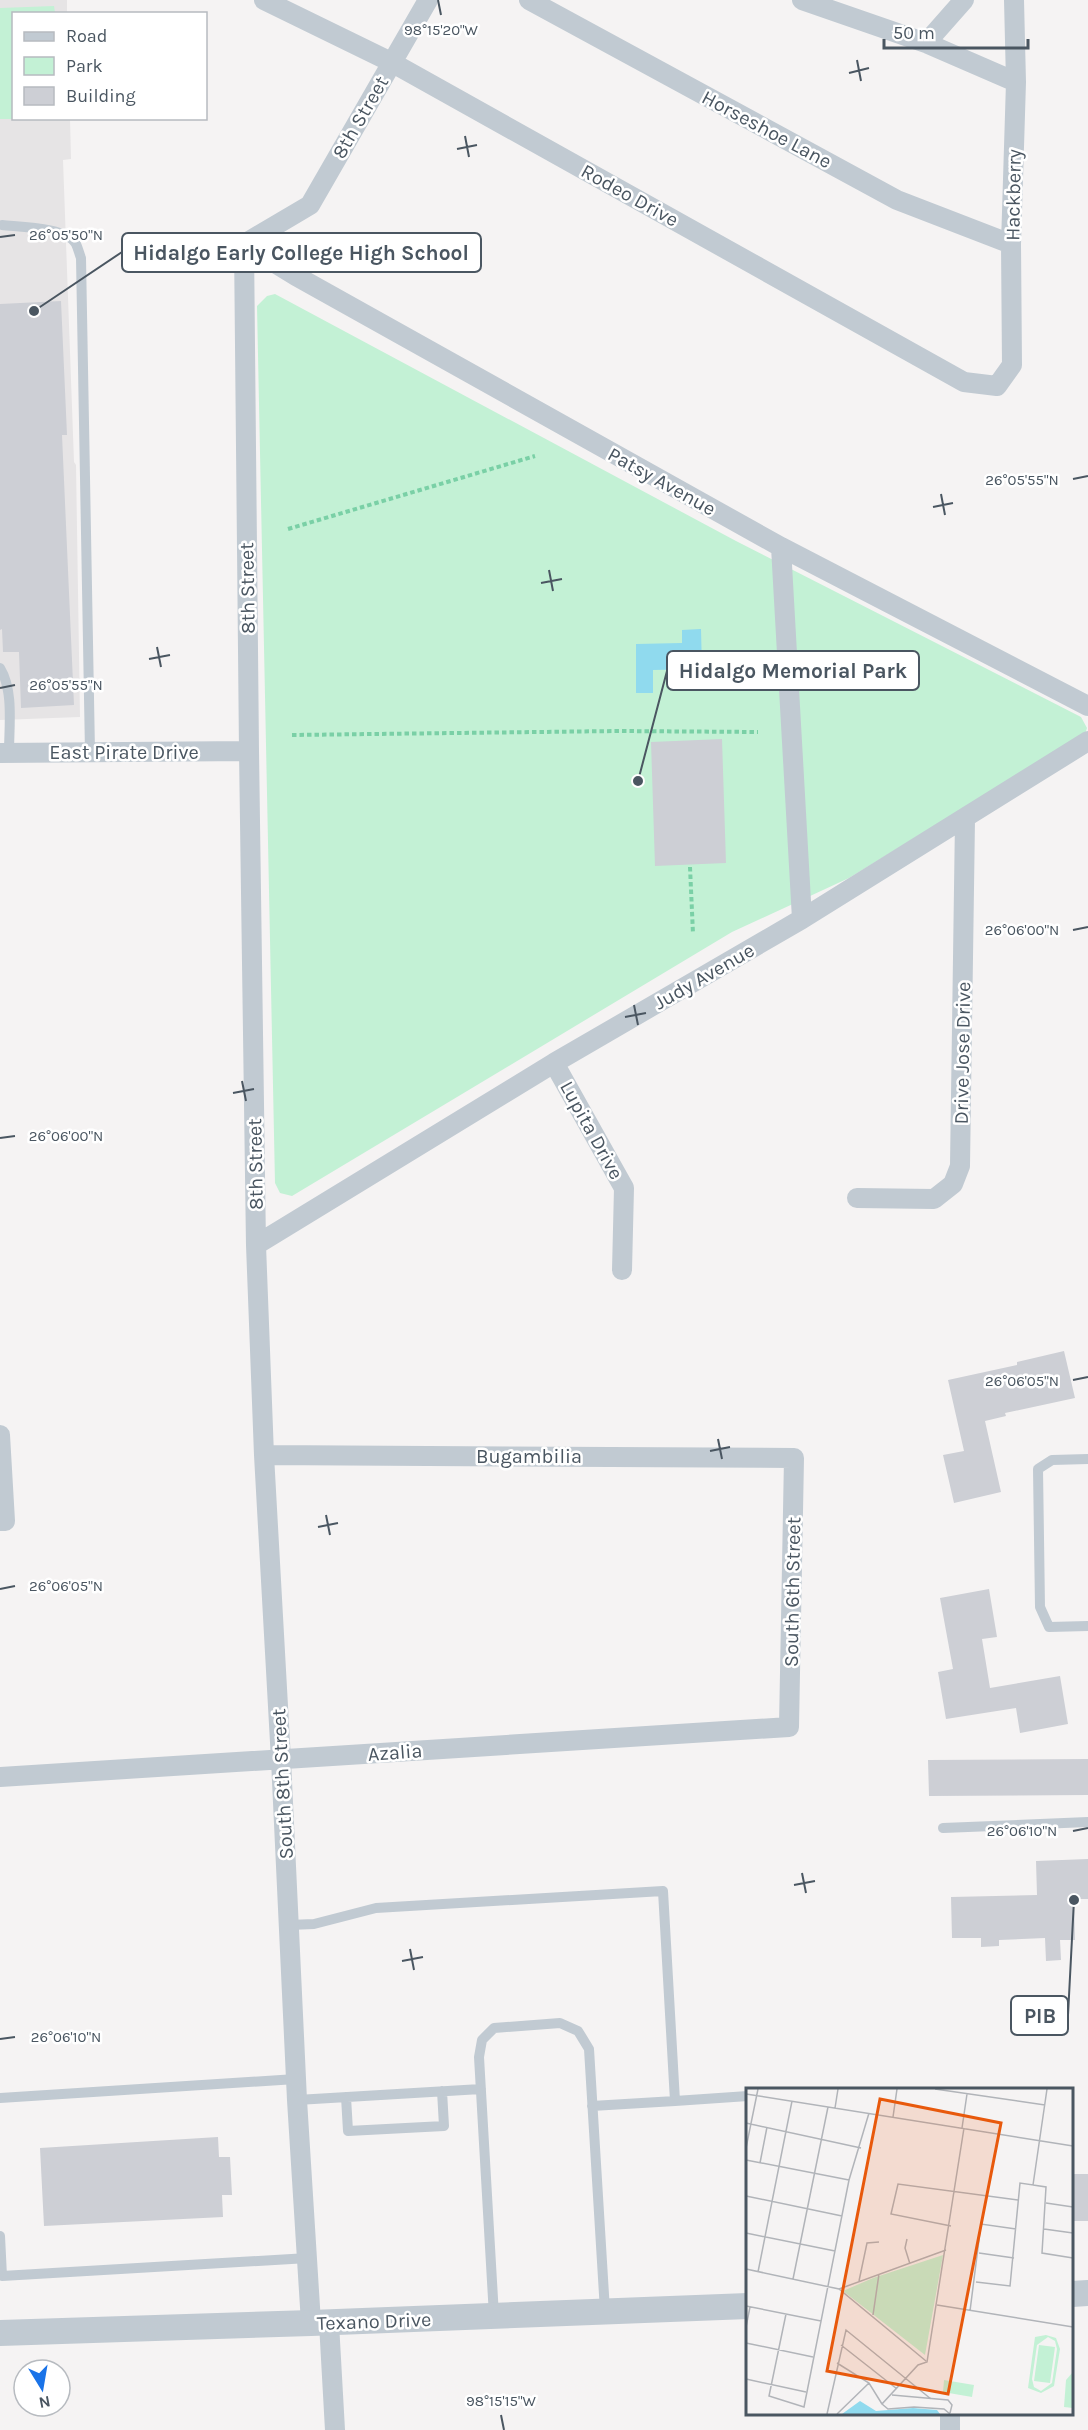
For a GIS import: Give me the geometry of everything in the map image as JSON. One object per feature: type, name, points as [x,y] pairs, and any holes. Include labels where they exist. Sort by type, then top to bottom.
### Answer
[{"type":"street","name":"Rodeo Drive","points":[[264,0],[392,62],[964,382],[997,386]]},
{"type":"street","name":"8th Street","points":[[256,1245],[244,244],[310,205],[428,0]]},
{"type":"street","name":"Horseshoe Lane","points":[[529,0],[897,200],[1011,243]]},
{"type":"street","points":[[802,0],[927,43],[1016,82]]},
{"type":"street","points":[[927,43],[964,0]]},
{"type":"street","name":"Hackberry","points":[[997,386],[1012,365],[1011,243],[1016,82],[1014,0]]},
{"type":"street","name":"Patsy Avenue","points":[[244,244],[296,276],[781,548],[1088,706]]},
{"type":"street","points":[[781,548],[802,919]]},
{"type":"street","name":"Judy Avenue","points":[[256,1245],[554,1063],[802,919],[1088,741]]},
{"type":"street","name":"East Pirate Drive","points":[[4,753],[249,751]]},
{"type":"street","name":"Drive Jose Drive","points":[[857,1198],[934,1199],[953,1184],[960,1166],[965,819]]},
{"type":"street","name":"Lupita Drive","points":[[554,1063],[624,1188],[622,1270]]},
{"type":"street","name":"South 8th Street","points":[[256,1245],[264,1455],[282,1760],[297,2100],[308,2258],[320,2323]]},
{"type":"street","points":[[0,1435],[3,1521]]},
{"type":"street","name":"Bugambilia","points":[[264,1455],[794,1458]]},
{"type":"street","name":"South 6th Street","points":[[789,1727],[794,1458]]},
{"type":"street","name":"Azalia","points":[[0,1777],[789,1727]]},
{"type":"street","name":"Texano Drive","points":[[0,2333],[746,2306]]},
{"type":"street","points":[[320,2323],[335,2430]]},
{"type":"lane","points":[[2,225],[57,231],[72,238],[81,258],[90,752]]},
{"type":"lane","points":[[0,668],[5,677],[4,753]]},
{"type":"lane","points":[[1088,1459],[1052,1460],[1038,1469],[1040,1607],[1049,1627],[1088,1626]]},
{"type":"lane","points":[[943,1828],[1088,1822]]},
{"type":"lane","points":[[289,1925],[314,1924],[376,1908],[663,1892],[675,2101]]},
{"type":"lane","points":[[494,2316],[479,2057],[482,2040],[494,2028],[560,2023],[578,2031],[589,2049],[605,2312]]},
{"type":"lane","points":[[0,2098],[296,2079]]},
{"type":"lane","points":[[297,2100],[481,2089]]},
{"type":"lane","points":[[346,2097],[348,2132],[444,2126],[442,2091]]},
{"type":"lane","points":[[592,2106],[746,2096]]},
{"type":"lane","points":[[0,2236],[2,2276],[308,2258]]},
{"type":"path","points":[[288,530],[535,456]]},
{"type":"path","points":[[292,735],[619,731],[758,732]]},
{"type":"path","points":[[690,867],[693,934]]},
{"type":"shaded area","points":[[0,0],[67,0],[67,12],[12,12],[12,120],[70,120],[71,159],[63,160],[74,462],[76,465],[80,717],[0,720]]},
{"type":"green space","points":[[54,6],[55,12],[12,12],[12,119],[0,119],[0,8]]},
{"type":"green space","points":[[275,294],[736,541],[1081,717],[1087,728],[1085,734],[849,878],[732,932],[292,1196],[280,1193],[275,1183],[257,306],[267,296]]},
{"type":"water","points":[[701,629],[702,669],[653,670],[653,693],[636,693],[636,644],[682,643],[682,630]]},
{"type":"building","points":[[61,301],[67,435],[62,435],[74,705],[21,708],[19,652],[3,652],[2,629],[0,630],[0,304]]},
{"type":"building","points":[[722,739],[726,863],[655,866],[651,742]]},
{"type":"building","points":[[1064,1351],[1075,1398],[1005,1413],[1006,1416],[985,1421],[1001,1492],[954,1503],[943,1455],[964,1451],[948,1380],[1017,1365],[1017,1362]]},
{"type":"building","points":[[989,1589],[997,1637],[982,1639],[990,1688],[1060,1676],[1068,1724],[1020,1733],[1016,1708],[946,1719],[938,1672],[953,1669],[940,1598]]},
{"type":"building","points":[[1088,1759],[1088,1795],[929,1796],[928,1760]]},
{"type":"building","points":[[1088,1859],[1088,1899],[1074,1899],[1075,1940],[1060,1940],[1061,1960],[1046,1961],[1045,1938],[999,1940],[999,1946],[981,1947],[981,1938],[952,1938],[951,1897],[1037,1895],[1036,1861]]},
{"type":"building","points":[[218,2137],[219,2157],[230,2157],[232,2195],[222,2195],[223,2217],[44,2226],[40,2148]]},
{"type":"building","points":[[1073,2174],[1088,2174],[1088,2221],[1073,2221]]},
{"type":"place","name":"Hidalgo Early College High School","points":[[34,311]]},
{"type":"place","name":"Hidalgo Memorial Park","points":[[638,781]]},
{"type":"place","name":"PIB","points":[[1074,1900]]}]
